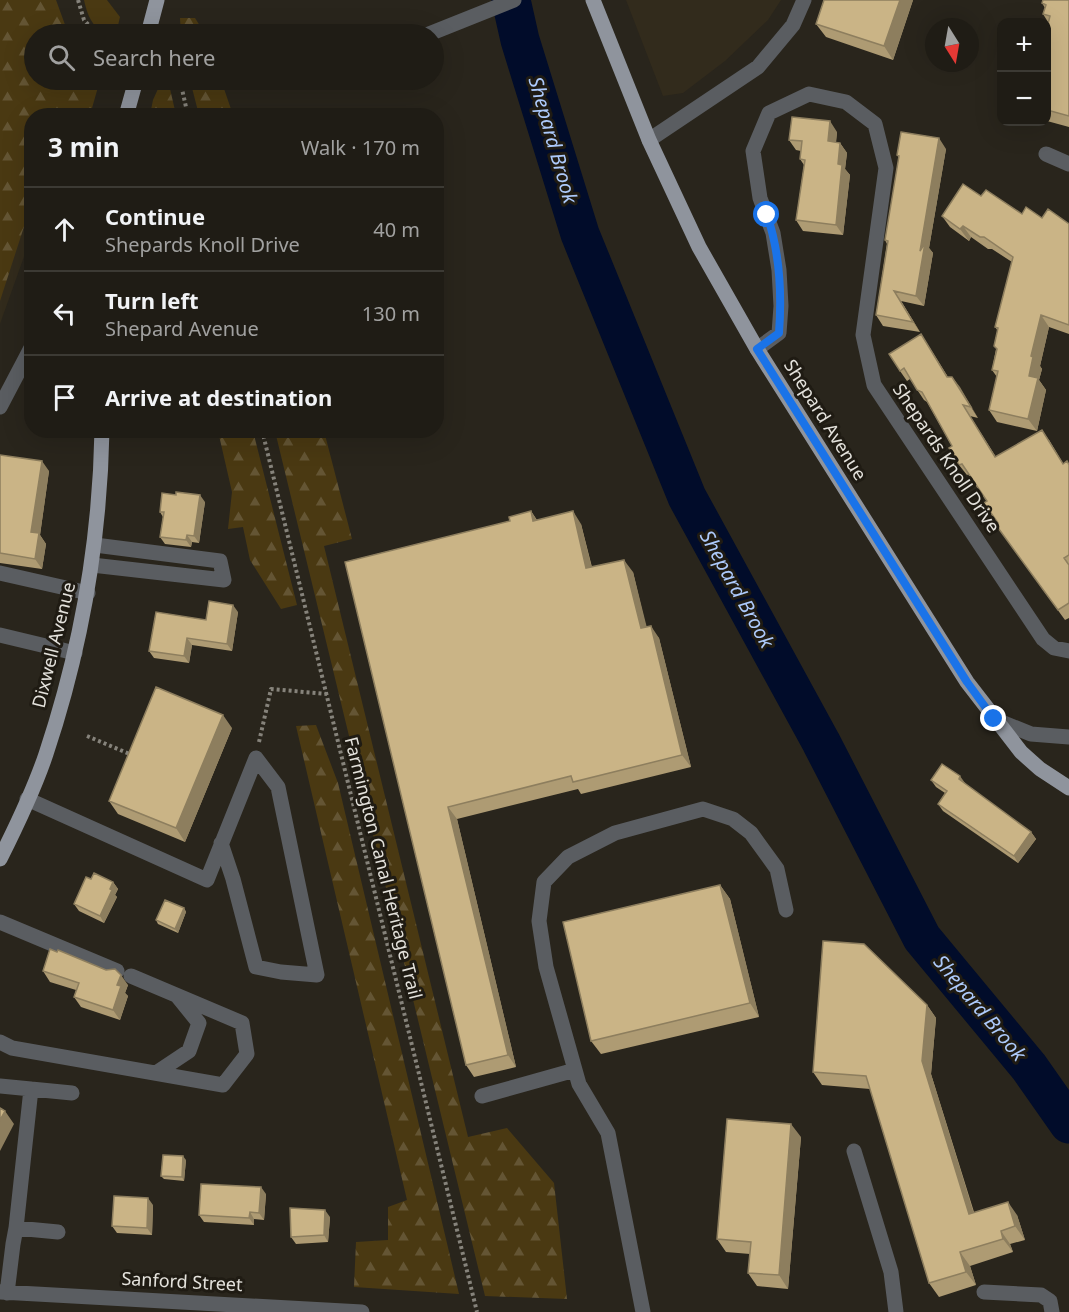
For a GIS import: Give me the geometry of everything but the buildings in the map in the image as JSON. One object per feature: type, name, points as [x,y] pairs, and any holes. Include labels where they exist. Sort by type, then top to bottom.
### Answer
[{"type":"main road","points":[[151,24],[157,0]]},
{"type":"main road","name":"Shepard Avenue","points":[[593,0],[649,140],[699,247],[757,349],[960,672],[1021,752],[1040,769],[1069,788]]},
{"type":"main road","points":[[128,108],[133,90]]},
{"type":"main road","name":"Dixwell Avenue","points":[[0,859],[46,756],[75,653],[88,593],[95,545],[102,438]]},
{"type":"street","points":[[444,29],[490,12],[514,0]]},
{"type":"street","points":[[649,140],[759,67],[792,25],[804,0]]},
{"type":"street","name":"Shepards Knoll Drive","points":[[757,349],[779,333],[781,306],[779,270],[773,232],[760,198],[753,151],[769,113],[809,94],[846,102],[875,124],[886,168],[863,335],[874,385],[1043,639],[1054,648],[1069,651]]},
{"type":"street","points":[[1046,154],[1069,164]]},
{"type":"street","points":[[0,407],[24,361]]},
{"type":"street","points":[[92,565],[224,580],[220,561],[95,545]]},
{"type":"street","points":[[0,573],[88,593]]},
{"type":"street","points":[[0,635],[75,653]]},
{"type":"street","points":[[994,719],[1031,734],[1069,737]]},
{"type":"street","points":[[221,843],[256,967],[317,975],[278,787],[256,758]]},
{"type":"street","points":[[27,799],[207,880],[256,758]]},
{"type":"street","points":[[643,1312],[608,1133],[579,1084],[546,967],[539,921],[544,882],[568,856],[615,833],[703,809],[733,819],[751,833],[777,869],[786,910]]},
{"type":"street","points":[[0,922],[242,1023],[247,1054],[223,1085],[12,1048],[0,1042]]},
{"type":"street","points":[[156,1073],[189,1051],[198,1023],[177,996]]},
{"type":"street","points":[[482,1096],[575,1070]]},
{"type":"street","points":[[0,1086],[72,1093]]},
{"type":"street","points":[[4,1293],[6,1242],[16,1228],[31,1089]]},
{"type":"street","points":[[854,1150],[891,1272],[896,1312]]},
{"type":"street","points":[[16,1228],[58,1232]]},
{"type":"street","points":[[984,1292],[1041,1295],[1050,1301],[1052,1312]]},
{"type":"street","name":"Sanford Street","points":[[4,1293],[362,1312]]},
{"type":"path","points":[[78,0],[84,20],[88,24]]},
{"type":"path","points":[[182,90],[186,108]]},
{"type":"path","name":"Farmington Canal Heritage Trail","points":[[264,438],[477,1312]]},
{"type":"path","points":[[256,758],[272,689],[327,694]]},
{"type":"path","points":[[87,736],[141,759]]},
{"type":"shaded area","points":[[626,0],[781,0],[768,20],[725,61],[683,93],[663,96]]},
{"type":"shaded area","points":[[0,67],[24,172],[24,257],[0,324]]},
{"type":"green space","points":[[0,0],[56,0],[65,24],[24,24],[24,90],[97,90],[92,108],[24,108],[24,227],[0,301]]},
{"type":"green space","points":[[84,0],[107,0],[120,17],[118,24],[94,24]]},
{"type":"green space","points":[[180,18],[195,18],[199,24],[180,24]]},
{"type":"green space","points":[[158,90],[170,90],[174,108],[151,108]]},
{"type":"green space","points":[[193,90],[224,90],[231,108],[197,108]]},
{"type":"green space","points":[[220,438],[255,438],[297,605],[281,609],[250,560],[243,527],[228,529],[232,492]]},
{"type":"green space","points":[[277,438],[326,438],[352,539],[324,546],[468,1137],[507,1128],[554,1183],[567,1299],[485,1296]]},
{"type":"green space","points":[[316,725],[338,783],[459,1294],[354,1287],[356,1242],[388,1240],[388,1207],[407,1200],[296,726]]},
{"type":"waterway","name":"Shepard Brook","points":[[511,0],[520,40],[580,234],[687,497],[821,742],[922,938],[1029,1067],[1069,1124]]},
{"type":"route","points":[[767,215],[773,232],[779,270],[781,306],[779,333],[757,349],[967,682],[994,719]]}]
